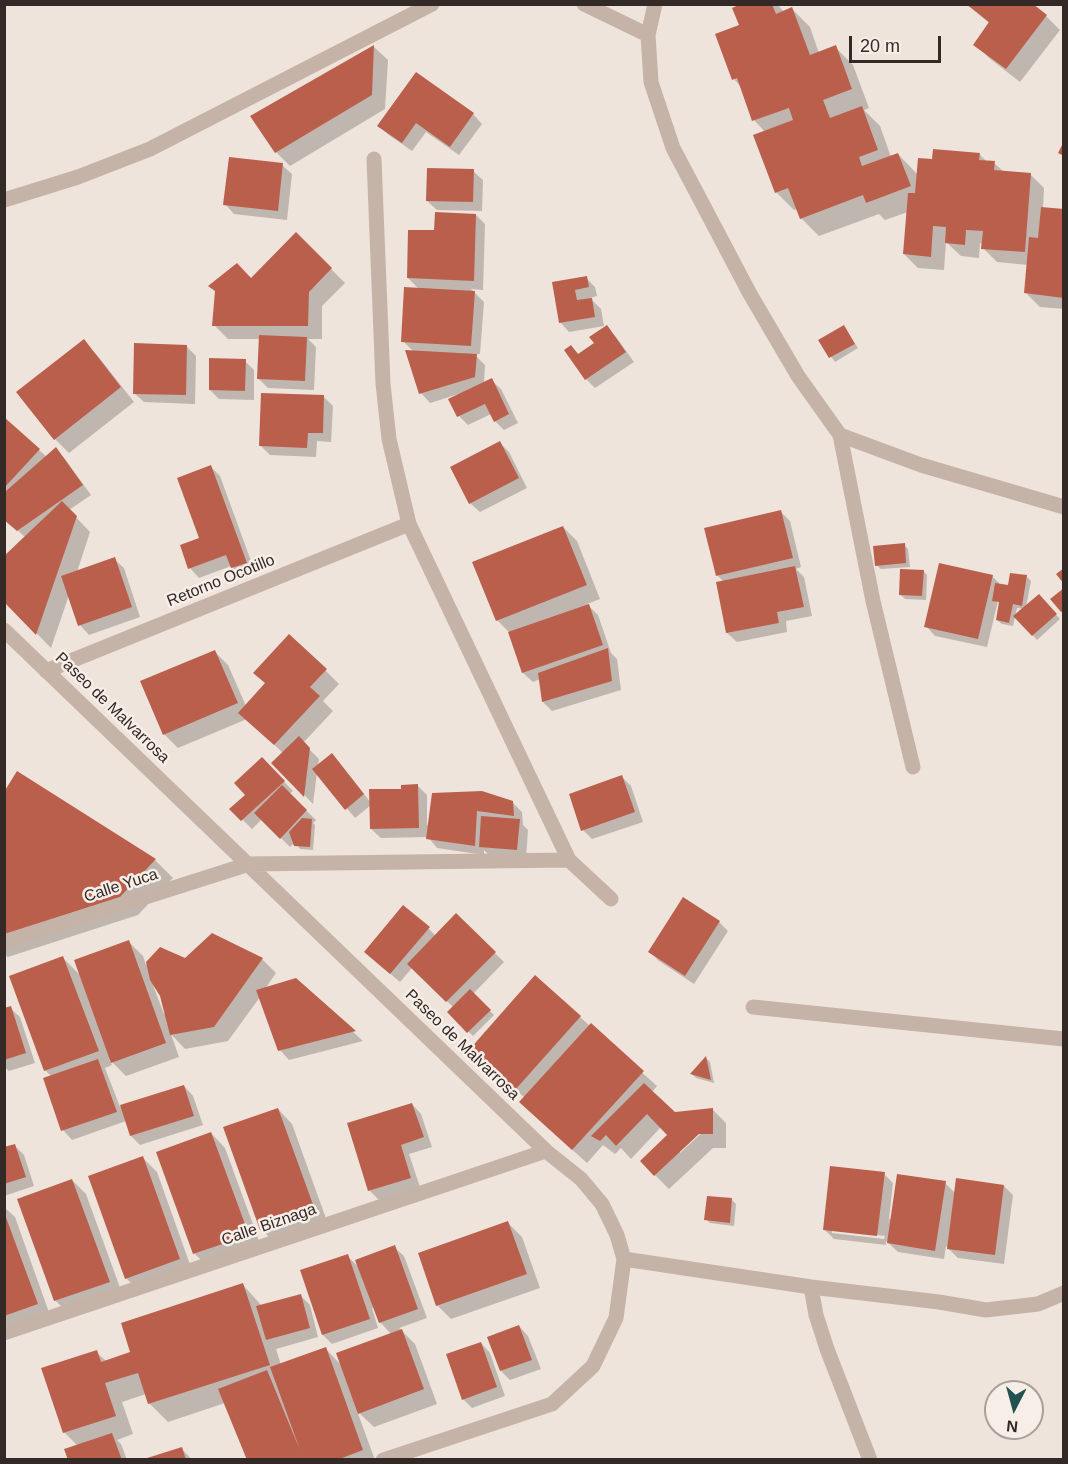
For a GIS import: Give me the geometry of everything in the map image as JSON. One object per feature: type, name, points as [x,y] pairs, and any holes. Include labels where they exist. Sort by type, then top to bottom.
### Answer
[{"type":"street","points":[[4,200],[78,177],[150,149],[432,4]]},
{"type":"street","points":[[584,4],[648,35]]},
{"type":"street","points":[[655,4],[648,35],[651,82],[673,148],[780,346],[798,376],[840,435],[873,601],[913,767]]},
{"type":"street","points":[[374,159],[383,384],[389,439],[409,524],[569,860],[611,899]]},
{"type":"street","points":[[840,435],[921,465],[1064,507]]},
{"type":"street","name":"Retorno Ocotillo","points":[[46,671],[409,524]]},
{"type":"street","name":"Paseo de Malvarrosa","points":[[4,630],[546,1151],[580,1179],[602,1204],[617,1235],[624,1259],[616,1318],[593,1365],[552,1404],[383,1460]]},
{"type":"street","points":[[249,864],[569,860]]},
{"type":"street","name":"Calle Yuca","points":[[4,942],[249,864]]},
{"type":"street","points":[[753,1007],[1064,1039]]},
{"type":"street","name":"Calle Biznaga","points":[[4,1333],[546,1151]]},
{"type":"street","points":[[624,1259],[986,1310],[1038,1304],[1064,1293]]},
{"type":"street","points":[[811,1287],[816,1315],[827,1350],[870,1460]]},
{"type":"building","points":[[741,4],[772,4],[776,14],[792,7],[810,55],[836,45],[852,89],[823,100],[830,118],[862,106],[878,150],[859,157],[862,166],[898,153],[911,186],[866,203],[863,195],[800,219],[788,188],[775,193],[753,135],[793,120],[789,108],[752,121],[737,78],[732,80],[715,34],[739,25],[732,8]]},
{"type":"building","points":[[966,4],[1033,4],[1047,15],[1006,69],[973,45],[989,22]]},
{"type":"building","points":[[374,45],[372,95],[275,153],[250,116]]},
{"type":"building","points":[[416,72],[474,113],[450,147],[416,123],[402,143],[377,126]]},
{"type":"building","points":[[1064,141],[1064,156],[1058,153]]},
{"type":"building","points":[[933,149],[980,153],[979,160],[995,161],[994,170],[1031,173],[1025,252],[981,249],[983,231],[966,230],[965,245],[945,243],[946,227],[933,226],[931,257],[903,254],[908,193],[915,193],[918,158],[932,159]]},
{"type":"building","points":[[229,157],[283,163],[278,211],[223,205]]},
{"type":"building","points":[[427,168],[474,169],[473,202],[426,201]]},
{"type":"building","points":[[1041,207],[1064,209],[1064,298],[1024,293],[1029,237],[1038,238]]},
{"type":"building","points":[[435,212],[476,214],[474,281],[407,278],[408,230],[434,230]]},
{"type":"building","points":[[296,232],[332,268],[309,292],[308,326],[212,326],[215,291],[208,286],[237,263],[251,278]]},
{"type":"building","points":[[587,276],[589,287],[575,290],[577,300],[592,298],[595,317],[559,323],[552,282]]},
{"type":"building","points":[[404,287],[475,291],[471,346],[401,342]]},
{"type":"building","points":[[607,325],[626,352],[585,380],[564,350],[571,345],[578,354],[594,343],[589,337]]},
{"type":"building","points":[[844,325],[855,344],[829,358],[818,340]]},
{"type":"building","points":[[259,335],[307,337],[305,381],[257,379]]},
{"type":"building","points":[[84,339],[121,387],[54,440],[16,392]]},
{"type":"building","points":[[134,343],[187,345],[186,395],[133,394]]},
{"type":"building","points":[[405,350],[477,354],[475,377],[419,394]]},
{"type":"building","points":[[209,358],[246,359],[245,391],[209,390]]},
{"type":"building","points":[[492,378],[509,414],[494,422],[485,404],[457,417],[448,399]]},
{"type":"building","points":[[261,393],[324,395],[323,433],[308,433],[307,448],[259,446]]},
{"type":"building","points":[[4,417],[40,449],[4,488]]},
{"type":"building","points":[[500,441],[519,478],[469,504],[450,467]]},
{"type":"building","points":[[56,447],[83,485],[17,531],[4,520],[6,491]]},
{"type":"building","points":[[211,465],[247,563],[231,568],[226,555],[188,569],[180,545],[199,538],[177,478]]},
{"type":"building","points":[[62,501],[77,516],[36,635],[4,602],[4,556]]},
{"type":"building","points":[[781,510],[793,558],[716,576],[704,528]]},
{"type":"building","points":[[563,526],[587,585],[496,621],[472,562]]},
{"type":"building","points":[[905,543],[906,563],[875,566],[873,546]]},
{"type":"building","points":[[115,557],[132,607],[78,626],[61,576]]},
{"type":"building","points":[[939,563],[993,575],[978,639],[924,627]]},
{"type":"building","points":[[795,566],[804,607],[777,612],[779,623],[726,633],[716,582]]},
{"type":"building","points":[[1064,568],[1064,584],[1056,574]]},
{"type":"building","points":[[900,569],[924,570],[922,596],[899,595]]},
{"type":"building","points":[[1010,573],[1027,575],[1022,606],[1013,604],[1009,623],[996,620],[999,602],[992,601],[995,583],[1008,585]]},
{"type":"building","points":[[1064,588],[1064,610],[1061,612],[1050,599]]},
{"type":"building","points":[[1039,594],[1057,614],[1032,636],[1013,616]]},
{"type":"building","points":[[589,604],[603,645],[522,673],[508,632]]},
{"type":"building","points":[[289,634],[327,669],[310,687],[320,696],[274,745],[238,713],[265,683],[253,673]]},
{"type":"building","points":[[608,648],[612,681],[542,702],[538,673]]},
{"type":"building","points":[[215,650],[238,703],[163,735],[140,681]]},
{"type":"building","points":[[299,736],[310,748],[304,797],[271,763]]},
{"type":"building","points":[[332,753],[364,794],[345,810],[312,769]]},
{"type":"building","points":[[262,757],[285,781],[241,821],[229,809],[245,795],[234,783]]},
{"type":"building","points":[[17,771],[156,859],[120,897],[4,935],[4,792]]},
{"type":"building","points":[[622,775],[635,812],[581,831],[569,794]]},
{"type":"building","points":[[418,784],[419,828],[370,829],[369,789],[401,789],[401,785]]},
{"type":"building","points":[[282,785],[307,810],[280,839],[254,813]]},
{"type":"building","points":[[482,791],[513,801],[514,816],[477,811],[475,846],[426,839],[432,793]]},
{"type":"building","points":[[481,816],[520,819],[517,850],[479,847]]},
{"type":"building","points":[[302,818],[312,819],[310,847],[294,846],[289,832]]},
{"type":"building","points":[[683,897],[720,921],[685,976],[648,952]]},
{"type":"building","points":[[403,905],[430,927],[390,974],[364,952]]},
{"type":"building","points":[[456,913],[496,952],[446,1002],[407,964]]},
{"type":"building","points":[[212,933],[263,958],[214,1027],[170,1035],[160,996],[150,980],[146,962],[160,947],[185,958]]},
{"type":"building","points":[[129,940],[166,1043],[111,1063],[74,960]]},
{"type":"building","points":[[63,956],[99,1051],[44,1071],[9,976]]},
{"type":"building","points":[[535,975],[581,1016],[515,1090],[469,1050]]},
{"type":"building","points":[[296,978],[356,1031],[278,1051],[256,990]]},
{"type":"building","points":[[470,989],[491,1010],[467,1033],[447,1012]]},
{"type":"building","points":[[11,1006],[26,1053],[4,1060],[4,1008]]},
{"type":"building","points":[[591,1023],[644,1071],[572,1150],[519,1102]]},
{"type":"building","points":[[706,1056],[711,1080],[690,1074]]},
{"type":"building","points":[[98,1059],[117,1112],[61,1131],[43,1078]]},
{"type":"building","points":[[644,1083],[675,1112],[713,1108],[713,1134],[699,1134],[654,1176],[640,1161],[667,1135],[647,1114],[616,1146],[606,1135],[600,1141],[591,1136]]},
{"type":"building","points":[[184,1085],[194,1116],[130,1136],[120,1105]]},
{"type":"building","points":[[412,1103],[424,1137],[401,1145],[411,1178],[368,1191],[347,1123]]},
{"type":"building","points":[[278,1108],[315,1210],[260,1230],[223,1127]]},
{"type":"building","points":[[211,1132],[249,1235],[193,1254],[156,1152]]},
{"type":"building","points":[[15,1144],[26,1177],[4,1184],[4,1147]]},
{"type":"building","points":[[143,1156],[180,1259],[125,1279],[88,1176]]},
{"type":"building","points":[[830,1166],[885,1172],[877,1236],[823,1230]]},
{"type":"building","points":[[897,1174],[946,1181],[935,1251],[887,1243]]},
{"type":"building","points":[[956,1178],[1004,1185],[995,1255],[947,1249]]},
{"type":"building","points":[[72,1179],[110,1282],[54,1301],[17,1199]]},
{"type":"building","points":[[707,1196],[732,1198],[730,1223],[704,1220]]},
{"type":"building","points":[[4,1212],[38,1304],[4,1316]]},
{"type":"building","points":[[508,1221],[527,1274],[436,1306],[418,1253]]},
{"type":"building","points":[[395,1245],[418,1309],[379,1323],[355,1260]]},
{"type":"building","points":[[348,1254],[370,1319],[322,1335],[300,1270]]},
{"type":"building","points":[[243,1283],[270,1365],[148,1404],[138,1373],[105,1383],[116,1416],[63,1433],[41,1368],[97,1350],[101,1362],[130,1352],[121,1323]]},
{"type":"building","points":[[301,1294],[310,1328],[266,1340],[256,1306]]},
{"type":"building","points":[[519,1325],[532,1360],[500,1371],[487,1337]]},
{"type":"building","points":[[402,1329],[424,1389],[358,1414],[336,1353]]},
{"type":"building","points":[[481,1342],[497,1387],[462,1400],[446,1354]]},
{"type":"building","points":[[326,1347],[363,1450],[337,1460],[247,1460],[218,1389],[267,1370],[300,1450],[270,1367]]},
{"type":"building","points":[[112,1433],[122,1460],[68,1460],[64,1449]]},
{"type":"building","points":[[182,1447],[186,1460],[144,1460],[144,1459]]}]
